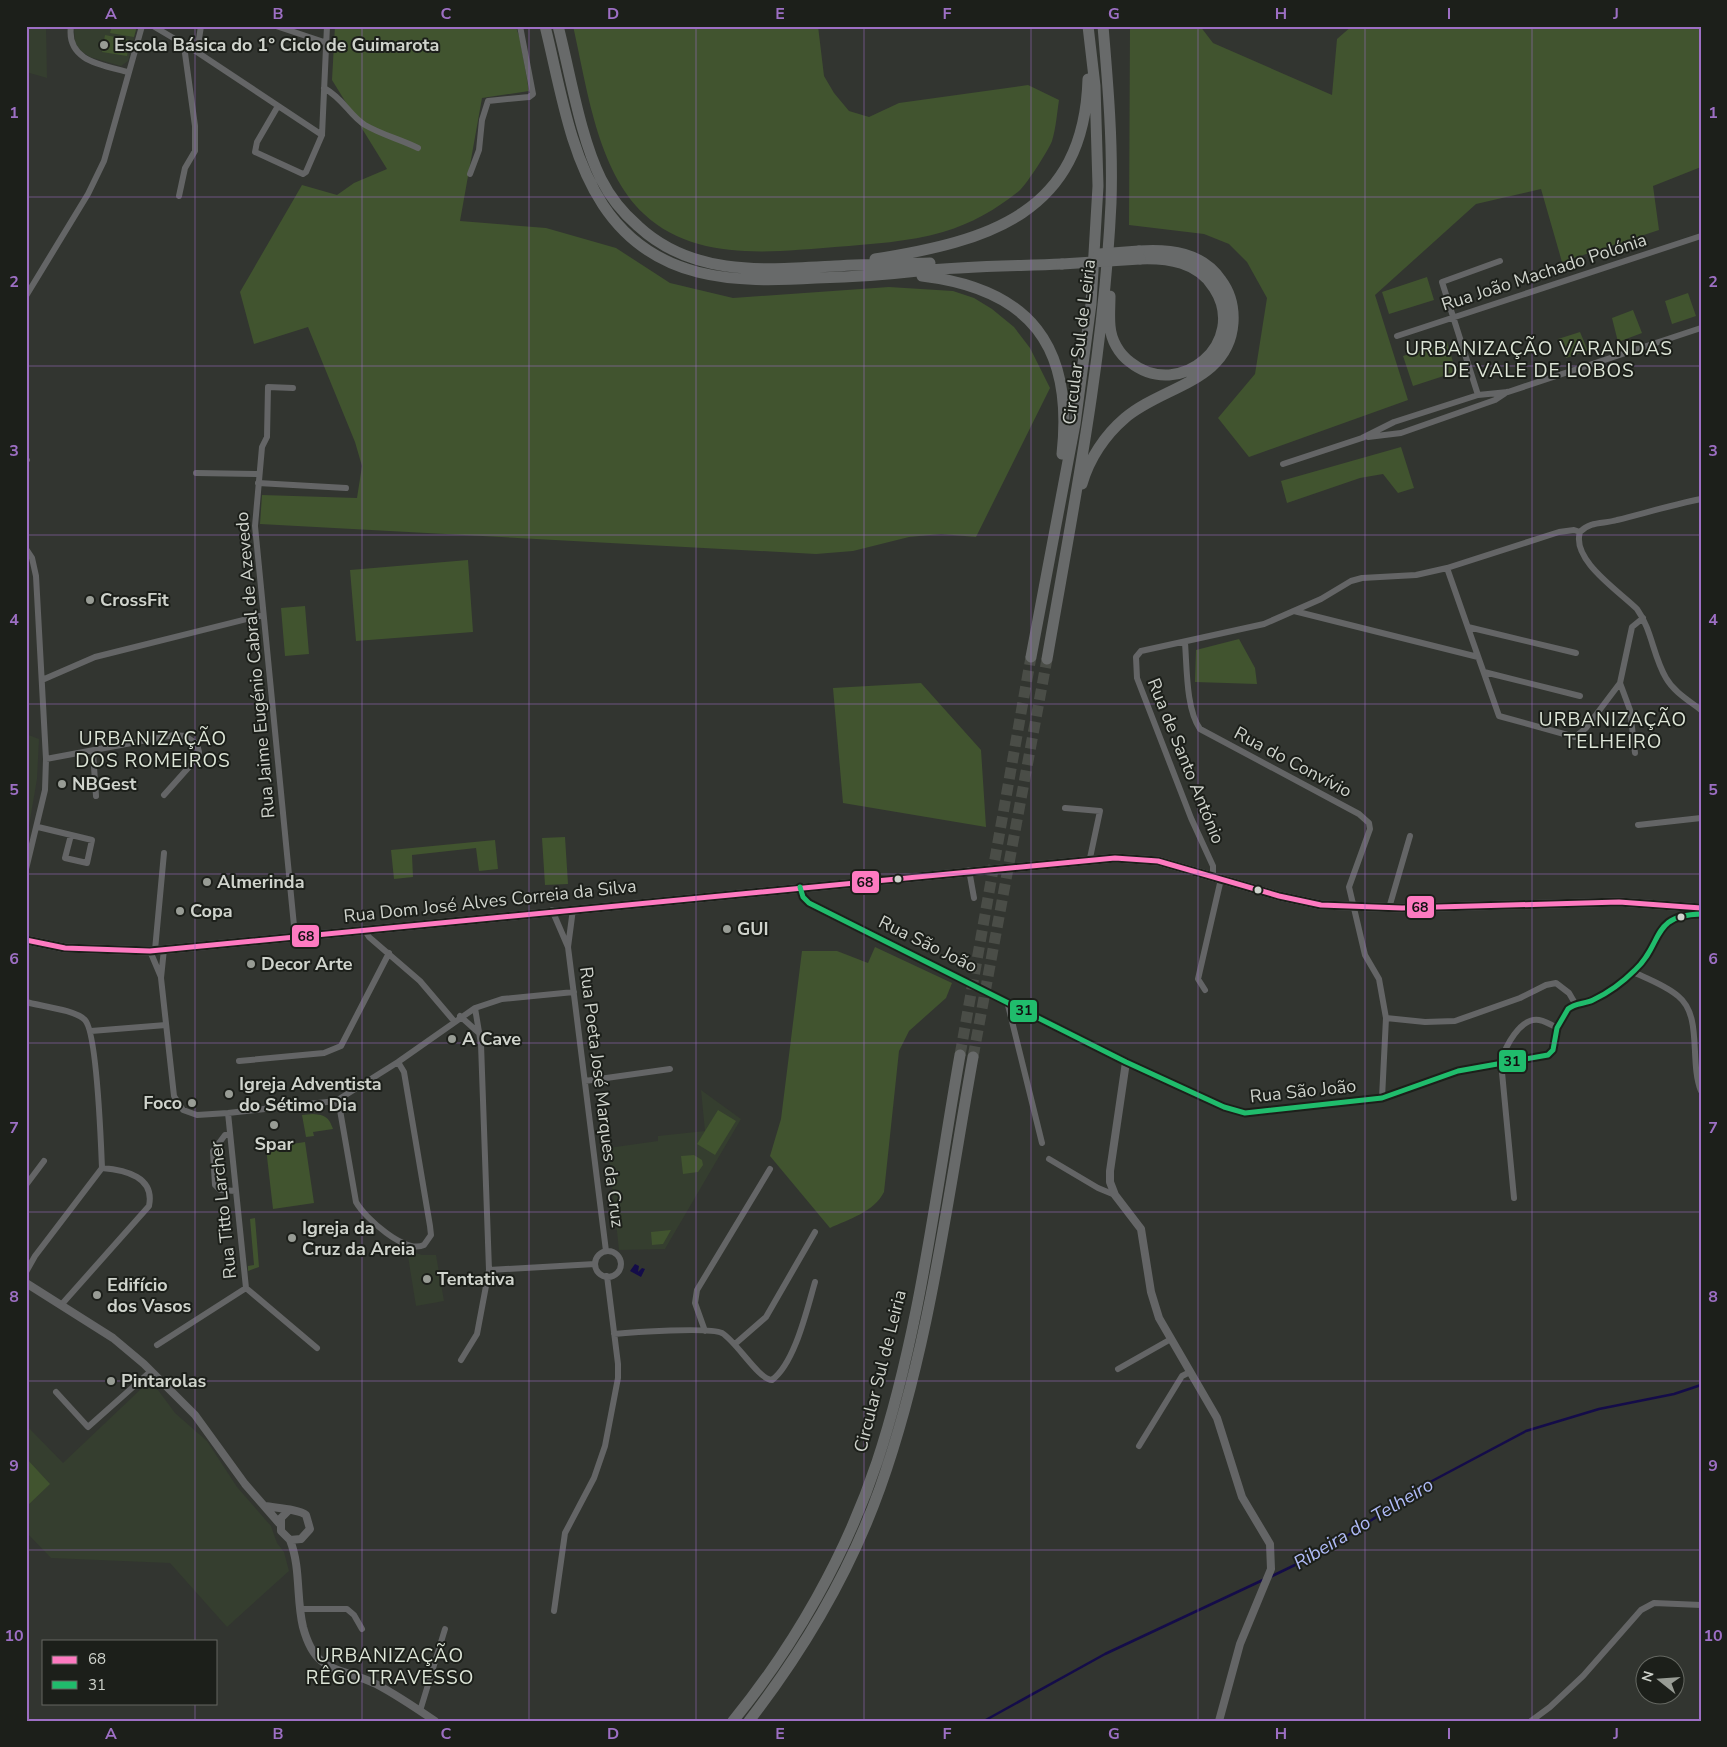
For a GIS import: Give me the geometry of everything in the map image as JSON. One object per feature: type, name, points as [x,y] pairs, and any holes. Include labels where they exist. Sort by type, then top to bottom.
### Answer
[{"type":"highway","points":[[545,26],[573,137],[585,171],[610,214],[646,248],[678,266],[724,279],[768,281],[903,274],[918,271],[1061,260],[1181,253],[1209,266],[1220,278],[1228,292],[1232,306],[1233,328],[1226,350],[1208,370],[1138,409],[1126,417],[1109,434],[1087,470],[1068,536]]},
{"type":"highway","points":[[558,26],[594,164],[612,198],[658,243],[689,258],[726,267],[782,269],[844,265],[1061,260]]},
{"type":"highway","name":"Circular Sul de Leiria","points":[[1031,657],[1063,487],[1086,350],[1095,262],[1098,186],[1097,127],[1095,86],[1088,26]]},
{"type":"highway","name":"Circular Sul de Leiria","points":[[1047,659],[1068,536],[1107,272],[1111,201],[1110,134],[1103,26]]},
{"type":"highway","points":[[844,265],[931,250],[964,241],[1007,224],[1039,201],[1064,169],[1081,131],[1087,99],[1089,42]]},
{"type":"highway","points":[[1107,272],[1110,286],[1110,327],[1121,354],[1136,366],[1150,373],[1169,375],[1186,372],[1200,364],[1212,353],[1220,338],[1224,324],[1220,299],[1208,280],[1194,268],[1168,260],[1140,255]]},
{"type":"highway","points":[[903,274],[948,279],[980,288],[1009,303],[1036,328],[1056,360],[1064,392],[1065,421],[1059,479],[1063,487]]},
{"type":"highway","name":"Circular Sul de Leiria","points":[[733,1721],[787,1647],[841,1552],[874,1470],[892,1412],[924,1261],[960,1055]]},
{"type":"highway","name":"Circular Sul de Leiria","points":[[749,1721],[797,1654],[844,1570],[873,1507],[894,1446],[918,1353],[973,1057]]},
{"type":"main road","name":"Rua Dom José Alves Correia da Silva","points":[[26,940],[65,948],[156,950],[1090,858],[1144,859],[1293,900],[1321,905],[1389,908],[1619,902],[1701,908]]},
{"type":"street","points":[[71,26],[71,42],[83,58],[128,72]]},
{"type":"street","points":[[26,296],[88,194],[102,167],[142,26]]},
{"type":"street","points":[[153,26],[197,52],[322,135]]},
{"type":"street","points":[[197,52],[201,26]]},
{"type":"street","points":[[276,26],[326,43]]},
{"type":"street","points":[[278,106],[254,148],[258,155],[303,174],[306,172],[322,135],[328,26]]},
{"type":"street","points":[[470,174],[479,150],[484,109],[488,101],[529,97],[533,94],[520,26]]},
{"type":"street","points":[[179,196],[187,164],[193,158],[195,151],[195,126],[184,46]]},
{"type":"street","points":[[324,88],[340,98],[365,125],[388,136],[399,138],[418,148]]},
{"type":"street","name":"Rua João Machado Polónia","points":[[1397,336],[1701,236]]},
{"type":"street","points":[[1478,395],[1442,282],[1500,261]]},
{"type":"street","points":[[1283,464],[1362,438],[1394,422],[1478,395],[1508,392],[1701,328]]},
{"type":"street","name":"Rua Jaime Eugénio Cabral de Azevedo","points":[[293,388],[268,387],[268,437],[262,447],[258,474],[255,526],[295,936]]},
{"type":"street","points":[[1362,438],[1401,433],[1496,400],[1508,392]]},
{"type":"street","points":[[196,473],[258,474]]},
{"type":"street","points":[[258,483],[346,488]]},
{"type":"street","points":[[1701,499],[1661,507],[1615,521],[1595,523],[1580,532],[1578,542],[1594,570],[1630,602],[1643,618],[1666,679],[1679,694],[1701,710]]},
{"type":"street","points":[[1185,643],[1264,624],[1320,600],[1351,581],[1362,578],[1416,575],[1447,568],[1559,532],[1574,530],[1580,532]]},
{"type":"street","points":[[26,549],[32,558],[36,576],[46,759],[45,790],[38,826],[26,869]]},
{"type":"street","points":[[1447,568],[1499,716],[1568,737],[1574,737],[1586,728],[1620,683],[1632,627],[1643,618]]},
{"type":"street","points":[[1294,611],[1478,657]]},
{"type":"street","points":[[42,680],[95,658],[263,616]]},
{"type":"street","points":[[1468,627],[1576,653]]},
{"type":"street","name":"Rua de Santo António","points":[[1185,643],[1146,648],[1136,657],[1137,678],[1191,818],[1217,878]]},
{"type":"street","name":"Rua do Convívio","points":[[1185,643],[1191,708],[1194,720],[1200,729],[1359,814],[1369,823],[1370,828],[1349,887],[1352,907]]},
{"type":"street","points":[[1484,672],[1580,696]]},
{"type":"street","points":[[1620,683],[1630,710],[1635,753]]},
{"type":"street","points":[[46,759],[93,752],[174,735],[186,736],[197,744],[199,752],[197,758],[164,795]]},
{"type":"street","points":[[93,752],[96,796]]},
{"type":"street","points":[[1065,808],[1100,810],[1090,858]]},
{"type":"street","points":[[1638,826],[1701,818]]},
{"type":"street","points":[[38,826],[70,834],[92,840],[87,863],[65,858],[70,834]]},
{"type":"street","points":[[1389,908],[1410,836]]},
{"type":"street","points":[[164,853],[156,950],[161,978],[174,1096],[178,1106],[191,1114],[228,1113],[336,1100],[398,1062],[475,1008],[496,1000],[574,992]]},
{"type":"street","points":[[969,870],[974,898]]},
{"type":"street","points":[[1205,990],[1198,979],[1217,878]]},
{"type":"street","name":"Rua São João","points":[[800,887],[803,897],[809,902],[1126,1062],[1224,1106],[1245,1113],[1382,1098],[1458,1071],[1548,1055],[1554,1050],[1557,1028],[1568,1009],[1593,1000],[1633,972],[1641,964],[1670,920],[1681,915],[1701,914]]},
{"type":"street","points":[[1352,907],[1365,955],[1379,979],[1386,1018],[1382,1098]]},
{"type":"street","name":"Rua Poeta José Marques da Cruz","points":[[573,908],[568,947],[606,1251]]},
{"type":"street","name":"Rua Poeta José Marques da Cruz","points":[[552,910],[568,947]]},
{"type":"street","points":[[364,929],[368,936],[420,981],[457,1019],[480,1034]]},
{"type":"street","points":[[156,950],[161,978]]},
{"type":"street","points":[[239,1061],[324,1053],[341,1046],[389,953]]},
{"type":"street","points":[[1633,972],[1678,996],[1689,1011],[1694,1025],[1696,1077],[1701,1091]]},
{"type":"street","points":[[1386,1018],[1425,1022],[1455,1021],[1520,998],[1546,985],[1556,983],[1569,993],[1576,1005]]},
{"type":"street","points":[[1007,1001],[1042,1143]]},
{"type":"street","points":[[26,1002],[80,1016],[85,1020],[91,1031],[102,1168],[35,1256],[26,1272]]},
{"type":"street","points":[[461,1360],[477,1334],[489,1270],[480,1034],[475,1008]]},
{"type":"street","points":[[1514,1198],[1501,1062],[1505,1049],[1525,1024],[1541,1020],[1557,1028]]},
{"type":"street","points":[[91,1031],[166,1025]]},
{"type":"street","points":[[336,1100],[340,1110],[356,1202],[362,1212],[390,1234],[409,1245],[421,1247],[428,1242],[430,1226],[404,1072],[398,1062]]},
{"type":"street","points":[[1126,1062],[1110,1182],[1115,1195],[1141,1229],[1154,1303],[1171,1339],[1219,1423],[1237,1485],[1268,1540],[1272,1554],[1271,1569],[1240,1644],[1219,1721]]},
{"type":"street","points":[[585,1081],[670,1069]]},
{"type":"street","name":"Rua Titto Larcher","points":[[157,1345],[246,1288],[228,1113]]},
{"type":"street","points":[[230,1134],[225,1135],[213,1151],[215,1184],[220,1190],[236,1191]]},
{"type":"street","points":[[1049,1160],[1098,1188],[1115,1195]]},
{"type":"street","points":[[26,1185],[44,1161]]},
{"type":"street","points":[[62,1304],[149,1206],[149,1190],[142,1179],[127,1172],[102,1168]]},
{"type":"street","points":[[705,1331],[695,1303],[697,1290],[770,1169]]},
{"type":"street","points":[[736,1344],[766,1317],[815,1232]]},
{"type":"street","points":[[606,1251],[618,1255],[620,1263],[618,1271],[607,1276],[600,1274],[595,1264],[600,1254],[606,1251]]},
{"type":"street","points":[[489,1270],[595,1264]]},
{"type":"street","points":[[554,1611],[565,1533],[594,1478],[605,1446],[618,1378],[607,1276]]},
{"type":"street","points":[[614,1334],[648,1330],[722,1333],[736,1344],[768,1379],[772,1380],[779,1373],[798,1338],[815,1282]]},
{"type":"street","points":[[26,1283],[113,1338],[151,1370],[195,1416],[239,1476],[279,1523],[281,1531],[290,1540],[296,1556],[300,1608],[307,1639],[323,1664],[342,1673],[373,1683],[435,1721]]},
{"type":"street","points":[[246,1288],[316,1348]]},
{"type":"street","points":[[1118,1370],[1171,1339]]},
{"type":"street","points":[[56,1392],[88,1427],[151,1370]]},
{"type":"street","points":[[1139,1446],[1182,1376],[1190,1372]]},
{"type":"street","points":[[265,1506],[303,1512],[309,1519],[310,1529],[300,1539],[296,1556]]},
{"type":"street","points":[[279,1523],[288,1511]]},
{"type":"street","points":[[290,1540],[300,1539]]},
{"type":"street","points":[[1531,1721],[1550,1707],[1583,1676],[1641,1610],[1654,1603],[1701,1605]]},
{"type":"street","points":[[300,1608],[347,1609],[354,1615],[362,1629]]},
{"type":"street","points":[[420,1711],[445,1629]]},
{"type":"shaded area","points":[[26,26],[46,26],[47,78],[26,72]]},
{"type":"shaded area","name":"Escola Básica do 1° Ciclo de Guimarota","points":[[74,26],[137,26],[128,61],[121,66],[90,57],[81,51],[75,43]]},
{"type":"shaded area","points":[[26,734],[39,739],[37,779],[26,843]]},
{"type":"shaded area","points":[[701,1090],[741,1119],[665,1249],[619,1250],[608,1148],[658,1141],[658,1136],[705,1131]]},
{"type":"shaded area","name":"Tentativa","points":[[407,1250],[422,1255],[436,1255],[444,1301],[416,1306]]},
{"type":"shaded area","points":[[635,1264],[639,1266],[638,1272],[642,1268],[645,1269],[641,1277],[630,1271]]},
{"type":"shaded area","points":[[147,1386],[158,1390],[175,1413],[207,1441],[237,1487],[271,1526],[277,1543],[284,1552],[289,1571],[227,1627],[170,1563],[51,1558],[26,1532],[26,1425],[63,1463],[142,1388]]},
{"type":"green space","points":[[112,26],[137,26],[134,37],[110,33]]},
{"type":"green space","points":[[335,26],[516,27],[520,39],[529,91],[482,98],[460,221],[546,228],[616,248],[670,283],[733,298],[889,287],[953,291],[974,298],[992,309],[1014,327],[1030,348],[1050,388],[976,537],[941,534],[909,537],[853,551],[816,554],[260,524],[262,495],[357,498],[362,466],[355,442],[308,327],[254,344],[240,292],[302,185],[337,195],[354,183],[387,169],[332,80]]},
{"type":"green space","points":[[573,26],[818,26],[824,76],[834,93],[849,111],[869,117],[899,103],[1028,85],[1059,100],[1052,141],[1027,182],[1019,191],[983,215],[953,229],[876,244],[786,251],[735,250],[710,247],[686,240],[664,229],[644,214],[628,196],[615,175],[596,126]]},
{"type":"green space","points":[[1130,26],[1200,26],[1213,43],[1332,95],[1337,39],[1352,26],[1701,26],[1701,167],[1653,186],[1659,230],[1562,262],[1541,189],[1476,204],[1375,295],[1408,400],[1249,457],[1218,418],[1255,374],[1267,298],[1247,262],[1229,244],[1204,234],[1129,225]]},
{"type":"green space","points":[[105,35],[130,40],[127,56],[102,52]]},
{"type":"green space","points":[[1427,277],[1434,300],[1389,314],[1382,292]]},
{"type":"green space","points":[[1688,293],[1696,316],[1672,324],[1665,301]]},
{"type":"green space","points":[[1633,310],[1642,333],[1618,342],[1612,318]]},
{"type":"green space","points":[[1580,332],[1588,351],[1566,358],[1558,339]]},
{"type":"green space","points":[[1447,342],[1456,372],[1413,386],[1403,356]]},
{"type":"green space","points":[[1401,447],[1414,488],[1398,493],[1383,474],[1360,478],[1287,503],[1281,481]]},
{"type":"green space","points":[[468,560],[473,632],[356,641],[350,570]]},
{"type":"green space","points":[[305,606],[309,654],[285,656],[281,608]]},
{"type":"green space","points":[[1239,639],[1255,668],[1257,684],[1195,682],[1196,650]]},
{"type":"green space","points":[[921,683],[981,750],[986,827],[843,803],[833,688]]},
{"type":"green space","points":[[565,837],[568,884],[545,885],[542,838]]},
{"type":"green space","points":[[495,840],[498,869],[479,871],[476,848],[412,855],[413,877],[394,879],[391,850]]},
{"type":"green space","points":[[875,947],[952,983],[946,998],[909,1031],[899,1051],[884,1192],[880,1199],[868,1210],[830,1228],[770,1156],[781,1119],[802,951],[837,951],[868,963]]},
{"type":"green space","points":[[718,1110],[736,1121],[715,1155],[697,1144]]},
{"type":"green space","points":[[313,1114],[326,1117],[333,1129],[313,1132],[314,1136],[306,1137],[302,1115]]},
{"type":"green space","points":[[305,1142],[314,1203],[273,1209],[266,1148]]},
{"type":"green space","points":[[694,1155],[702,1160],[703,1165],[698,1172],[683,1174],[681,1156]]},
{"type":"green space","points":[[255,1218],[259,1267],[248,1271],[248,1266],[254,1265],[250,1219]]},
{"type":"green space","points":[[671,1230],[663,1244],[652,1245],[651,1232]]},
{"type":"green space","points":[[26,1458],[50,1484],[26,1507]]},
{"type":"waterway","name":"Ribeira do Telheiro","points":[[1270,1577],[1322,1552],[1432,1481],[1526,1431],[1599,1409],[1674,1394],[1701,1385]]},
{"type":"waterway","name":"Ribeira do Telheiro","points":[[984,1721],[1105,1654],[1265,1579]]},
{"type":"tunnel","points":[[960,1055],[1031,657]]},
{"type":"tunnel","points":[[973,1057],[1047,659]]},
{"type":"transit line","name":"68","points":[[26,940],[65,948],[150,951],[1115,858],[1158,861],[1279,896],[1321,905],[1402,908],[1619,902],[1701,908]]},
{"type":"transit line","name":"31","points":[[800,887],[803,897],[809,903],[1126,1062],[1224,1107],[1245,1113],[1382,1098],[1458,1071],[1548,1055],[1553,1050],[1557,1028],[1568,1009],[1599,997],[1625,979],[1644,960],[1660,932],[1673,919],[1701,914]]},
{"type":"place","name":"Escola Básica do 1° Ciclo de Guimarota","points":[[104,45]]},
{"type":"place","name":"CrossFit","points":[[90,600]]},
{"type":"place","name":"NBGest","points":[[62,784]]},
{"type":"place","name":"Almerinda","points":[[207,882]]},
{"type":"place","name":"Copa","points":[[180,911]]},
{"type":"place","name":"GUI","points":[[727,929]]},
{"type":"place","name":"Decor Arte","points":[[251,964]]},
{"type":"place","name":"A Cave","points":[[452,1039]]},
{"type":"place","name":"Igreja Adventista do Sétimo Dia","points":[[229,1094]]},
{"type":"place","name":"Foco","points":[[192,1103]]},
{"type":"place","name":"Spar","points":[[274,1125]]},
{"type":"place","name":"Igreja da Cruz da Areia","points":[[292,1238]]},
{"type":"place","name":"Tentativa","points":[[427,1279]]},
{"type":"place","name":"Edifício dos Vasos","points":[[97,1295]]},
{"type":"place","name":"Pintarolas","points":[[111,1381]]},
{"type":"district","name":"URBANIZAÇÃO VARANDAS DE VALE DE LOBOS","points":[[1539,359]]},
{"type":"district","name":"URBANIZAÇÃO TELHEIRO","points":[[1613,730]]},
{"type":"district","name":"URBANIZAÇÃO DOS ROMEIROS","points":[[153,749]]},
{"type":"district","name":"URBANIZAÇÃO RÊGO TRAVESSO","points":[[390,1666]]}]
